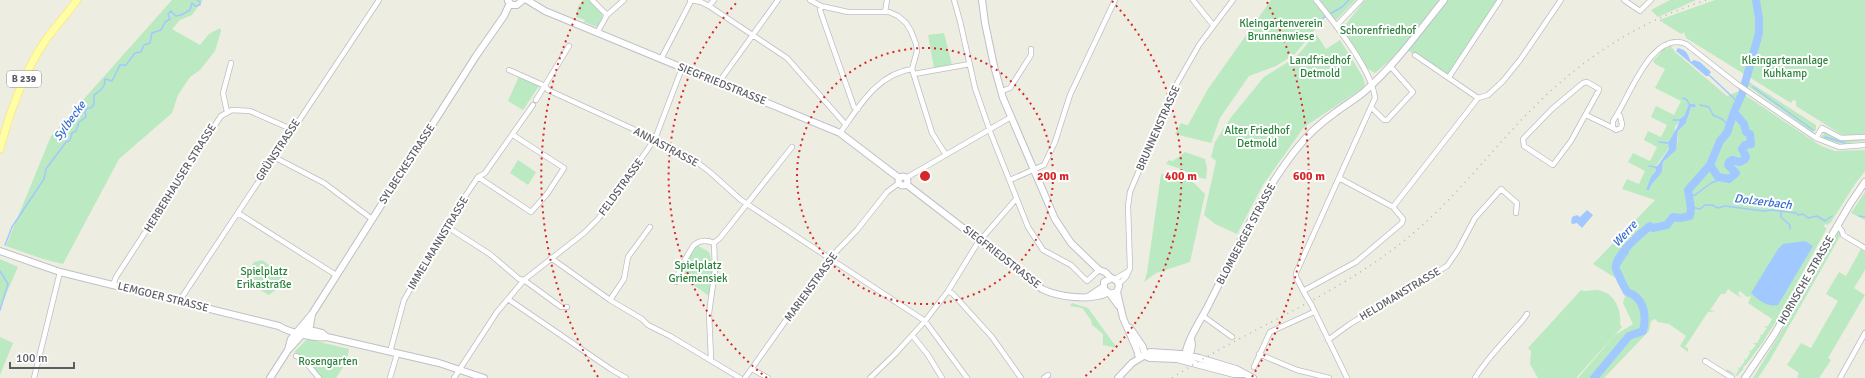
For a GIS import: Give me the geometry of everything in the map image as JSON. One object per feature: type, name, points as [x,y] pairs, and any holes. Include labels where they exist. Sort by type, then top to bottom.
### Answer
[{"type":"main road","name":"B 239","points":[[0,149],[12,108],[28,71],[46,40],[77,0]]},
{"type":"street","name":"GRÜNSTRASSE","points":[[181,302],[182,297],[238,213],[291,129],[379,0]]},
{"type":"street","points":[[592,0],[607,14]]},
{"type":"street","points":[[597,33],[607,14],[624,0]]},
{"type":"street","points":[[661,59],[690,0],[701,2],[787,58],[846,125]]},
{"type":"street","points":[[709,6],[714,0]]},
{"type":"street","points":[[719,82],[778,0]]},
{"type":"street","points":[[810,0],[821,6],[848,12],[885,12],[898,16],[911,31],[917,51],[913,72],[932,133],[946,155]]},
{"type":"street","points":[[885,12],[888,0]]},
{"type":"street","points":[[954,0],[975,88],[1016,199],[1028,227],[1043,250],[1071,265],[1087,281],[1099,270]]},
{"type":"street","points":[[982,0],[994,66],[1002,91],[1011,117],[1055,219],[1062,231],[1077,250],[1099,270],[1105,272],[1115,280],[1120,308],[1126,324],[1143,347],[1142,357]]},
{"type":"street","points":[[1010,180],[1044,165],[1055,142],[1070,95],[1115,0]]},
{"type":"street","points":[[1193,0],[1213,25]]},
{"type":"street","name":"BRUNNENSTRASSE","points":[[1115,280],[1124,280],[1128,271],[1129,196],[1171,94],[1195,51],[1233,0]]},
{"type":"street","points":[[1316,0],[1336,26],[1361,64],[1375,98],[1372,108],[1295,275],[1311,304],[1347,378]]},
{"type":"street","points":[[1336,26],[1360,0]]},
{"type":"street","name":"BLOMBERGER STRASSE","points":[[1187,357],[1188,344],[1233,254],[1283,166],[1298,146],[1318,125],[1371,86],[1390,66],[1444,0]]},
{"type":"street","points":[[1449,77],[1500,0]]},
{"type":"street","points":[[1393,207],[1478,98],[1492,92],[1503,81],[1520,60],[1561,0]]},
{"type":"street","points":[[1624,0],[1640,10],[1651,0]]},
{"type":"street","points":[[511,3],[524,1]]},
{"type":"street","name":"SIEGFRIEDSTRASSE","points":[[524,1],[597,33],[840,133],[1042,289],[1056,294],[1087,298],[1096,298],[1117,292]]},
{"type":"street","name":"SYLBECKESTRASSE","points":[[270,378],[302,331],[336,275],[476,56],[504,16],[508,14],[511,3]]},
{"type":"street","points":[[821,6],[820,10],[854,107],[858,109]]},
{"type":"street","points":[[1612,128],[1613,121],[1628,91],[1652,57],[1664,46],[1672,42],[1679,41],[1690,46],[1752,95],[1816,138],[1839,147],[1865,145]]},
{"type":"street","points":[[536,100],[569,46]]},
{"type":"street","points":[[1002,91],[1010,88],[1031,55],[1031,49]]},
{"type":"street","points":[[1416,55],[1478,98]]},
{"type":"street","points":[[231,64],[223,93],[227,112],[236,110],[250,111],[291,129]]},
{"type":"street","points":[[840,133],[878,85],[887,78],[913,72],[970,64]]},
{"type":"street","points":[[1372,108],[1384,120],[1387,120],[1413,92],[1390,66]]},
{"type":"street","name":"FELDSTRASSE","points":[[454,378],[496,312],[524,280],[598,219],[655,138],[682,68]]},
{"type":"street","name":"ANNASTRASSE","points":[[509,70],[545,86],[548,90],[655,138],[693,159],[713,174],[746,203],[925,321]]},
{"type":"street","points":[[1587,82],[1599,88],[1586,115],[1571,141],[1553,166],[1524,146],[1524,139],[1552,109],[1583,83],[1587,82]]},
{"type":"street","name":"IMMELMANNSTRASSE","points":[[390,352],[404,300],[442,239],[446,226],[478,177],[485,173],[533,105]]},
{"type":"street","name":"HERBERHAUSER STRASSE","points":[[113,285],[116,277],[168,199],[216,121],[227,112]]},
{"type":"street","points":[[1586,115],[1616,130],[1621,128],[1622,120],[1617,115]]},
{"type":"street","name":"MARIENSTRASSE","points":[[745,378],[830,258],[857,230],[887,192],[902,181],[1011,117]]},
{"type":"street","points":[[1816,138],[1822,128],[1841,138],[1865,137]]},
{"type":"street","points":[[478,177],[531,212],[547,194],[564,168],[513,135]]},
{"type":"street","points":[[714,243],[720,238],[792,146]]},
{"type":"street","points":[[274,157],[331,188],[372,219]]},
{"type":"street","points":[[1303,291],[1356,262],[1402,223],[1404,219],[1393,207],[1339,178]]},
{"type":"street","name":"HORNSCHE STRASSE","points":[[1746,378],[1774,335],[1837,225],[1865,182]]},
{"type":"street","name":"HELDMANSTRASSE","points":[[1328,340],[1350,324],[1447,266],[1452,261],[1475,218],[1501,189],[1517,203],[1516,213]]},
{"type":"street","points":[[870,378],[925,321],[948,291],[969,257],[1016,199]]},
{"type":"street","points":[[238,213],[336,275]]},
{"type":"street","points":[[1837,225],[1842,231],[1843,235],[1865,248]]},
{"type":"street","points":[[446,226],[491,255],[519,279],[524,280],[561,307],[567,307]]},
{"type":"street","points":[[610,300],[624,279],[628,258],[650,227]]},
{"type":"street","points":[[676,282],[680,268],[693,246],[696,243],[708,240],[714,243]]},
{"type":"street","points":[[710,360],[709,313],[715,270],[714,243]]},
{"type":"street","name":"LEMGOER STRASSE","points":[[0,251],[60,272],[279,326],[284,330],[322,333],[327,337],[460,369],[484,378]]},
{"type":"street","points":[[551,258],[610,300],[642,319],[648,326],[740,378]]},
{"type":"street","points":[[1099,270],[1108,294],[1120,308]]},
{"type":"street","points":[[34,378],[60,272]]},
{"type":"street","points":[[1087,298],[1098,292],[1104,284],[1115,280]]},
{"type":"street","points":[[948,291],[953,294],[992,337],[1022,378]]},
{"type":"street","points":[[508,299],[626,378]]},
{"type":"street","points":[[1254,367],[1270,332],[1314,312]]},
{"type":"street","points":[[1475,378],[1483,365],[1522,323],[1528,314]]},
{"type":"street","points":[[1203,316],[1232,337]]},
{"type":"street","points":[[925,321],[967,378]]},
{"type":"street","points":[[1840,378],[1865,333]]},
{"type":"street","points":[[912,336],[928,355],[942,378]]},
{"type":"street","points":[[1118,378],[1150,352],[1187,357],[1234,374],[1248,377]]},
{"type":"street","points":[[390,378],[397,354]]},
{"type":"street","points":[[1259,354],[1297,370],[1329,378]]},
{"type":"street","points":[[296,356],[303,359],[319,378]]},
{"type":"street","points":[[1705,361],[1732,378]]},
{"type":"street","points":[[752,369],[768,378]]},
{"type":"green space","points":[[172,0],[203,0],[192,15],[180,20],[172,29],[200,45],[209,34],[220,28],[221,31],[215,51],[200,70],[190,77],[178,95],[172,113],[119,159],[63,264],[43,259],[6,246],[51,136]]},
{"type":"green space","points":[[583,0],[590,0],[602,13],[602,18],[597,27],[576,17],[578,7]]},
{"type":"green space","name":"Kleingartenverein Brunnenwiese","points":[[1271,0],[1312,0],[1326,16],[1295,54],[1276,66],[1249,76],[1220,118],[1211,143],[1175,134],[1181,123],[1188,125],[1208,89]]},
{"type":"green space","points":[[1320,0],[1356,0],[1335,21]]},
{"type":"green space","name":"Schorenfriedhof","points":[[1365,0],[1439,0],[1394,57],[1375,73],[1368,69],[1342,29]]},
{"type":"green space","points":[[1448,0],[1497,0],[1449,75],[1407,50]]},
{"type":"green space","points":[[1670,0],[1696,0],[1658,17],[1651,10]]},
{"type":"green space","name":"Kleingartenanlage Kuhkamp","points":[[1715,0],[1865,0],[1865,134],[1844,135],[1839,133],[1796,106],[1796,101],[1793,100],[1791,103],[1686,38],[1684,32],[1681,34],[1659,20]]},
{"type":"green space","points":[[944,33],[952,65],[934,68],[928,35]]},
{"type":"green space","name":"Alter Friedhof Detmold","points":[[1316,34],[1326,49],[1340,40],[1363,77],[1365,84],[1363,88],[1304,127],[1263,185],[1237,234],[1215,224],[1204,215],[1216,161],[1211,157],[1215,142],[1232,116],[1264,77],[1296,57]]},
{"type":"green space","points":[[1671,46],[1675,52],[1727,96],[1739,91],[1821,146],[1835,151],[1865,150],[1865,171],[1831,222],[1828,225],[1825,224],[1824,227],[1827,228],[1778,318],[1763,342],[1737,376],[1726,371],[1727,369],[1736,375],[1739,369],[1737,367],[1740,368],[1745,361],[1743,358],[1746,360],[1750,353],[1749,350],[1751,351],[1756,345],[1753,343],[1757,343],[1761,336],[1759,334],[1762,335],[1767,328],[1764,326],[1768,326],[1772,319],[1748,303],[1751,296],[1747,297],[1740,291],[1738,293],[1741,298],[1728,289],[1725,294],[1721,294],[1710,310],[1716,311],[1708,312],[1685,347],[1688,348],[1688,352],[1680,346],[1686,336],[1669,324],[1658,322],[1655,319],[1651,321],[1649,331],[1604,378],[1578,378],[1615,335],[1633,324],[1623,303],[1626,294],[1619,280],[1593,264],[1655,200],[1622,189],[1627,179],[1639,184],[1645,171],[1628,162],[1633,153],[1650,161],[1657,147],[1644,140],[1648,131],[1661,137],[1667,125],[1651,117],[1656,106],[1674,115],[1681,101],[1655,88],[1665,69],[1655,64],[1653,61],[1663,50]],"holes":[[[1689,104],[1695,104],[1696,107],[1691,107],[1686,123],[1678,131],[1677,145],[1673,152],[1663,162],[1662,172],[1646,189],[1656,171],[1655,167],[1669,148],[1668,143],[1675,133],[1675,127],[1684,116]]]},
{"type":"green space","points":[[519,76],[539,86],[523,110],[508,101]]},
{"type":"green space","points":[[1743,78],[1816,125],[1816,130],[1814,132],[1810,131],[1741,81]]},
{"type":"green space","points":[[1826,131],[1844,140],[1865,139],[1865,141],[1842,144],[1832,142],[1821,137]]},
{"type":"green space","points":[[1185,152],[1205,159],[1207,169],[1206,179],[1193,176],[1181,169],[1166,164],[1169,160],[1173,161]]},
{"type":"green space","points":[[518,160],[536,172],[528,185],[510,173]]},
{"type":"green space","points":[[1166,171],[1183,175],[1205,194],[1190,262],[1156,273],[1144,282],[1147,273],[1161,174],[1165,175]]},
{"type":"green space","points":[[1865,192],[1865,220],[1851,213]]},
{"type":"green space","points":[[1839,231],[1841,234],[1839,238],[1770,360],[1758,378],[1753,378],[1806,291]]},
{"type":"green space","name":"Spielplatz Griemensiek","points":[[697,245],[709,252],[713,268],[709,296],[681,276],[685,263]]},
{"type":"green space","points":[[1861,249],[1865,252],[1865,270],[1854,288],[1865,295],[1828,358],[1831,360],[1819,378],[1797,378],[1799,373],[1787,365],[1801,343],[1811,348],[1838,301],[1826,294],[1839,272],[1846,276]]},
{"type":"green space","points":[[0,259],[18,267],[0,308]]},
{"type":"green space","name":"Spielplatz Erikastraße","points":[[262,260],[281,273],[283,280],[277,289],[269,295],[246,282],[248,271],[254,262]]},
{"type":"green space","points":[[1581,290],[1596,290],[1608,294],[1616,302],[1620,313],[1620,325],[1622,327],[1576,378],[1538,378],[1530,364],[1531,351],[1528,348]]},
{"type":"green space","points":[[1072,303],[1088,308],[1117,348],[1103,345],[1103,334],[1092,325],[1091,320],[1082,308],[1070,306]]},
{"type":"green space","points":[[0,337],[13,343],[0,375]]},
{"type":"green space","name":"Rosengarten","points":[[307,339],[349,349],[347,361],[336,378],[321,378],[308,361],[294,352]]},
{"type":"water","points":[[1678,48],[1686,52],[1691,62],[1694,60],[1700,62],[1711,72],[1708,76],[1706,76],[1676,51]]},
{"type":"water","points":[[1689,104],[1695,104],[1696,107],[1691,107],[1686,123],[1678,131],[1676,150],[1663,162],[1662,172],[1651,185],[1649,190],[1646,190],[1651,177],[1656,171],[1655,167],[1669,149],[1668,143],[1677,128],[1680,119],[1684,116]]},
{"type":"water","points":[[1587,210],[1593,215],[1582,228],[1577,223],[1571,223],[1572,217],[1577,215],[1580,217]]},
{"type":"water","points":[[1805,241],[1813,246],[1778,305],[1774,306],[1767,304],[1751,293],[1778,249],[1783,244]]},
{"type":"waterway","name":"Sylbecke","points":[[5,245],[12,227],[44,179],[46,169],[66,142],[70,140],[72,133],[76,131],[79,122],[86,117],[85,112],[87,108],[91,108],[94,104],[94,95],[101,90],[105,79],[112,81],[120,65],[126,65],[135,53],[141,52],[144,45],[150,43],[152,33],[161,30],[165,22],[170,19],[168,14],[171,11],[176,16],[181,15],[190,10],[192,3],[195,6],[200,5],[200,2],[197,0]]},
{"type":"waterway","points":[[1323,18],[1342,7],[1349,0]]},
{"type":"waterway","name":"Werre","points":[[1594,378],[1629,336],[1643,331],[1645,319],[1643,307],[1641,302],[1633,294],[1627,292],[1621,281],[1616,269],[1618,258],[1628,246],[1650,226],[1653,228],[1667,225],[1673,217],[1680,218],[1690,216],[1691,208],[1688,190],[1710,165],[1720,141],[1727,133],[1742,94],[1759,33],[1759,19],[1756,0]]},
{"type":"waterway","points":[[1709,75],[1738,102]]},
{"type":"waterway","points":[[1753,87],[1813,130]]},
{"type":"waterway","points":[[1683,98],[1687,100],[1689,104]]},
{"type":"waterway","points":[[1700,105],[1709,107],[1713,115],[1722,119],[1730,126]]},
{"type":"waterway","name":"Werre","points":[[1710,165],[1718,177],[1729,179],[1736,173],[1728,165],[1729,162],[1732,160],[1740,162],[1746,157],[1742,149],[1745,145],[1751,144],[1750,134],[1746,132],[1744,124],[1734,112]]},
{"type":"waterway","points":[[1673,120],[1680,120]]},
{"type":"waterway","points":[[1825,137],[1845,143]]},
{"type":"waterway","points":[[1659,142],[1668,143]]},
{"type":"waterway","points":[[1649,166],[1655,167]]},
{"type":"waterway","points":[[1689,195],[1695,195],[1711,183],[1724,178]]},
{"type":"waterway","name":"Dolzerbach","points":[[1691,207],[1700,209],[1705,205],[1712,205],[1718,208],[1725,206],[1764,211],[1771,210],[1796,213],[1798,215],[1803,214],[1808,218],[1817,216],[1825,221],[1832,216]]},
{"type":"waterway","points":[[1781,212],[1781,217],[1790,225],[1790,229]]},
{"type":"waterway","name":"Dolzerbach","points":[[1859,216],[1865,217]]},
{"type":"waterway","points":[[1616,270],[1628,253],[1628,247]]},
{"type":"waterway","name":"Sylbecke","points":[[0,271],[8,284],[0,310]]},
{"type":"railway","points":[[1172,378],[1199,361],[1314,299],[1370,266],[1415,232],[1433,216],[1514,127],[1550,91],[1570,74],[1612,44],[1635,31],[1658,19],[1707,0]]},
{"type":"park label","name":"Landfriedhof Detmold","points":[[1320,66]]}]
